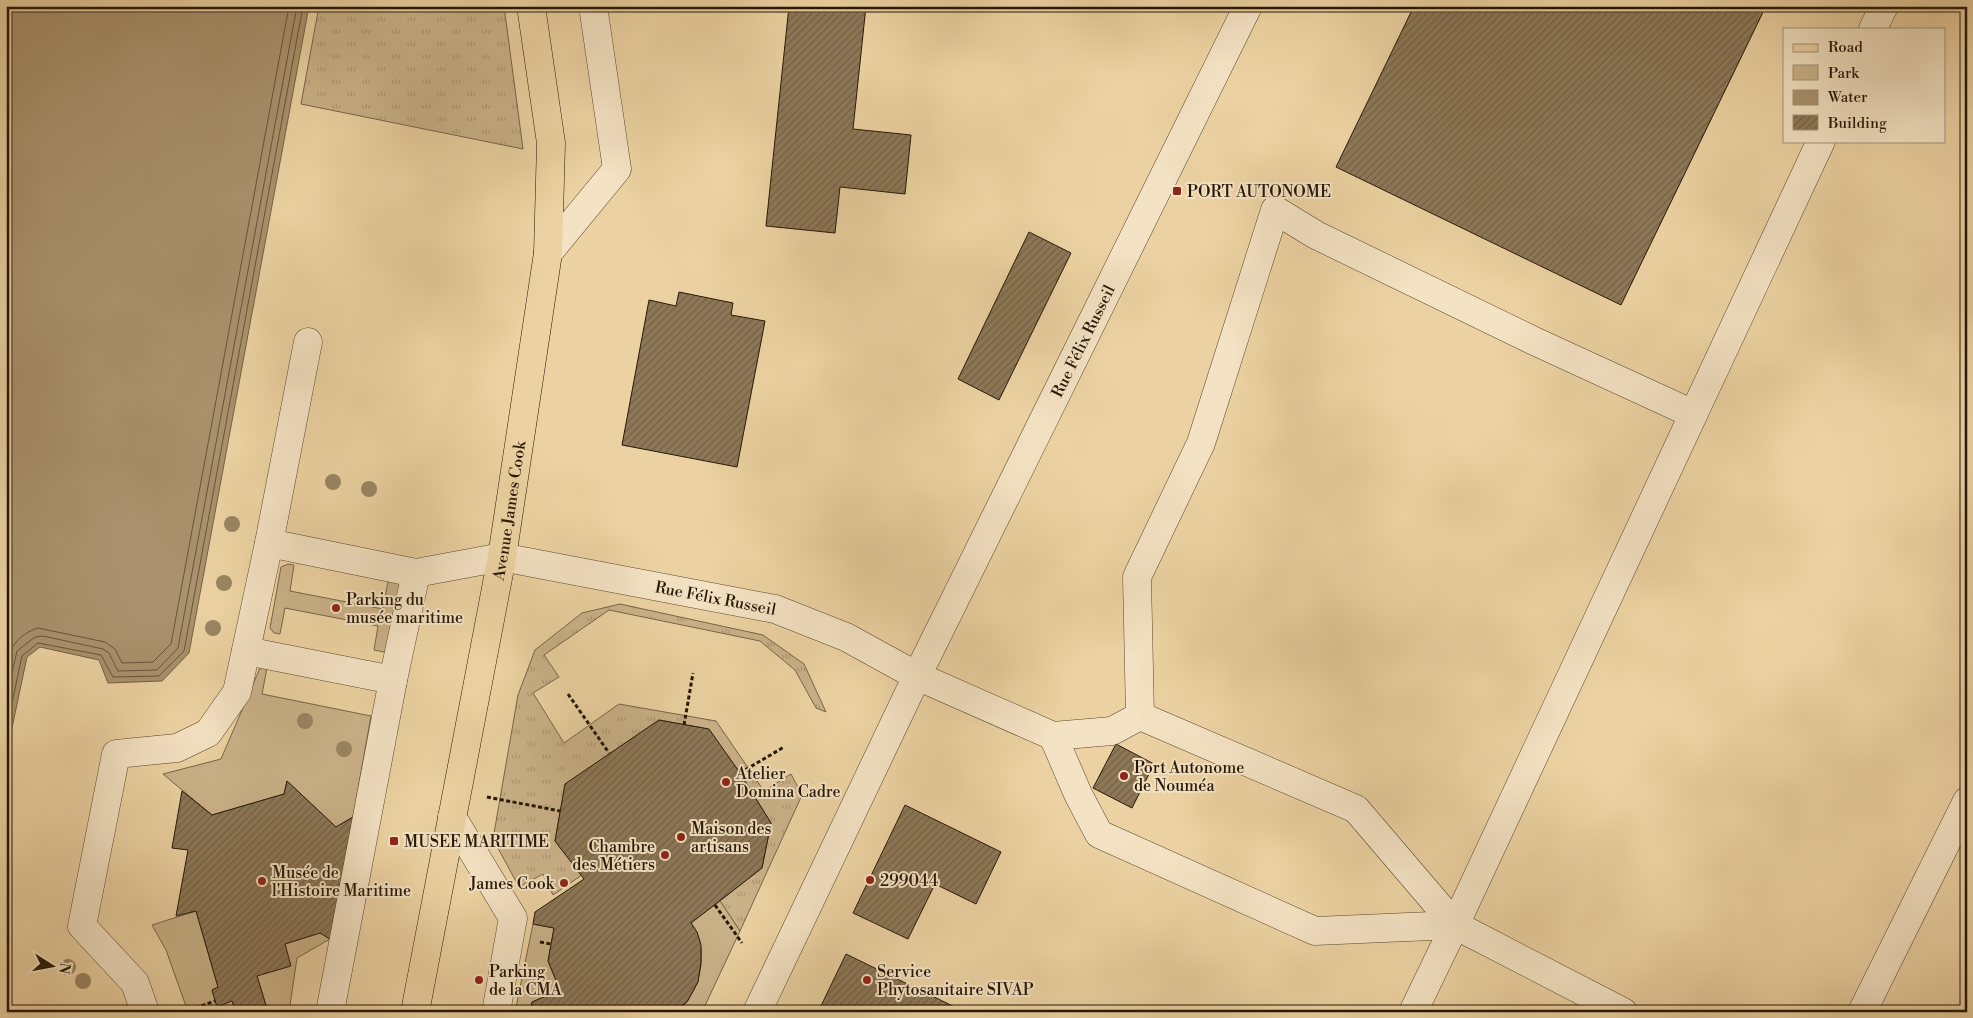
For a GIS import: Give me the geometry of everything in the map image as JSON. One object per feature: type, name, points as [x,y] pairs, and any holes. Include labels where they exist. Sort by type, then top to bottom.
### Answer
[{"type":"main road","name":"Avenue James Cook","points":[[415,1012],[502,557],[548,254],[551,143],[532,6]]},
{"type":"street","points":[[548,254],[617,169],[593,6]]},
{"type":"street","name":"Rue Félix Russeil","points":[[757,1012],[917,676],[1248,6]]},
{"type":"street","points":[[1874,28],[1884,6]]},
{"type":"street","points":[[1412,1012],[1455,925],[1821,142]]},
{"type":"street","points":[[1140,716],[1137,578],[1201,443],[1275,210],[1316,235],[1532,340],[1693,414]]},
{"type":"street","points":[[146,1012],[135,983],[82,926],[116,754],[176,748],[208,733],[237,692],[269,542],[308,342]]},
{"type":"street","points":[[269,542],[416,573],[502,557]]},
{"type":"street","name":"Rue Félix Russeil","points":[[502,557],[775,609],[846,637],[917,676],[1053,736]]},
{"type":"street","points":[[330,1012],[393,680],[416,573]]},
{"type":"street","points":[[246,651],[393,680]]},
{"type":"street","points":[[1140,716],[1112,731],[1053,736],[1078,794],[1099,834],[1315,931],[1455,925]]},
{"type":"street","points":[[1140,716],[1356,810],[1455,925],[1623,1012]]},
{"type":"street","points":[[1862,1012],[1967,801]]},
{"type":"street","points":[[452,817],[513,918],[496,1012]]},
{"type":"path","points":[[684,725],[693,674]]},
{"type":"path","points":[[568,694],[609,753]]},
{"type":"path","points":[[740,773],[784,747]]},
{"type":"path","points":[[457,790],[560,811]]},
{"type":"path","points":[[715,905],[742,943]]},
{"type":"path","points":[[183,1012],[215,1001]]},
{"type":"green space","points":[[319,6],[504,6],[523,149],[301,104]]},
{"type":"green space","points":[[288,564],[294,565],[290,591],[383,609],[388,581],[402,586],[389,648],[384,652],[374,650],[378,626],[285,608],[280,634],[274,633],[270,628],[281,567]]},
{"type":"green space","points":[[620,604],[763,635],[804,664],[826,712],[816,708],[795,670],[760,641],[609,610],[544,655],[559,677],[533,693],[564,743],[619,704],[716,721],[764,791],[791,774],[802,795],[740,931],[720,901],[762,868],[771,823],[740,773],[708,729],[659,720],[565,784],[555,841],[582,875],[553,895],[543,874],[519,887],[493,839],[518,695],[535,650],[582,613]]},
{"type":"green space","points":[[260,668],[267,668],[262,694],[371,716],[353,817],[336,827],[287,781],[284,794],[212,815],[163,774],[221,759]]},
{"type":"green space","points":[[720,901],[740,931],[702,1012],[673,1012],[686,1003],[694,990],[700,973],[701,947],[696,930],[691,923]]},
{"type":"green space","points":[[196,911],[218,987],[212,990],[217,1006],[232,1001],[236,1012],[188,1012],[166,950],[152,925]]},
{"type":"green space","points":[[533,924],[554,928],[548,961],[560,990],[532,1002],[530,1012],[515,1012]]},
{"type":"green space","points":[[320,933],[330,939],[297,958],[289,1012],[268,1012],[257,976],[285,944]]},
{"type":"water","points":[[6,6],[309,6],[189,653],[162,681],[108,683],[99,660],[40,647],[27,657],[6,756]]},
{"type":"building","points":[[789,6],[866,6],[853,129],[911,135],[905,194],[840,187],[835,233],[766,226]]},
{"type":"building","points":[[1414,6],[1766,6],[1621,305],[1336,167]]},
{"type":"building","points":[[1029,232],[1071,253],[999,400],[958,379]]},
{"type":"building","points":[[679,292],[733,303],[731,315],[765,321],[737,467],[622,445],[649,300],[676,306]]},
{"type":"building","name":"Chambre des Métiers","points":[[659,720],[709,729],[740,773],[771,823],[762,868],[691,923],[697,932],[701,945],[698,982],[687,1002],[673,1012],[530,1012],[532,1002],[560,990],[548,961],[554,928],[533,924],[535,912],[584,879],[555,841],[565,784]]},
{"type":"building","name":"Port Autonome de Nouméa","points":[[1116,744],[1154,764],[1132,808],[1093,788]]},
{"type":"building","name":"Musée de l'Histoire Maritime","points":[[287,781],[336,827],[353,817],[330,939],[320,933],[285,944],[291,966],[257,976],[268,1012],[236,1012],[232,1001],[217,1007],[212,990],[218,987],[196,911],[176,916],[188,850],[172,848],[182,791],[212,815],[284,794]]},
{"type":"building","points":[[905,805],[1001,852],[976,904],[935,884],[908,939],[853,913]]},
{"type":"building","name":"Service Phytosanitaire SIVAP","points":[[846,954],[965,1012],[818,1012]]},
{"type":"place","name":"PORT AUTONOME","points":[[1177,191]]},
{"type":"place","name":"Parking du musée maritime","points":[[336,608]]},
{"type":"place","name":"Port Autonome de Nouméa","points":[[1124,776]]},
{"type":"place","name":"Atelier Domina Cadre","points":[[726,782]]},
{"type":"place","name":"Maison des artisans","points":[[681,837]]},
{"type":"place","name":"MUSEE MARITIME","points":[[394,841]]},
{"type":"place","name":"Chambre des Métiers","points":[[665,855]]},
{"type":"place","name":"299044","points":[[870,880]]},
{"type":"place","name":"Musée de l'Histoire Maritime","points":[[262,881]]},
{"type":"place","name":"James Cook","points":[[564,883]]},
{"type":"place","name":"Parking de la CMA","points":[[479,980]]},
{"type":"place","name":"Service Phytosanitaire SIVAP","points":[[867,980]]}]
